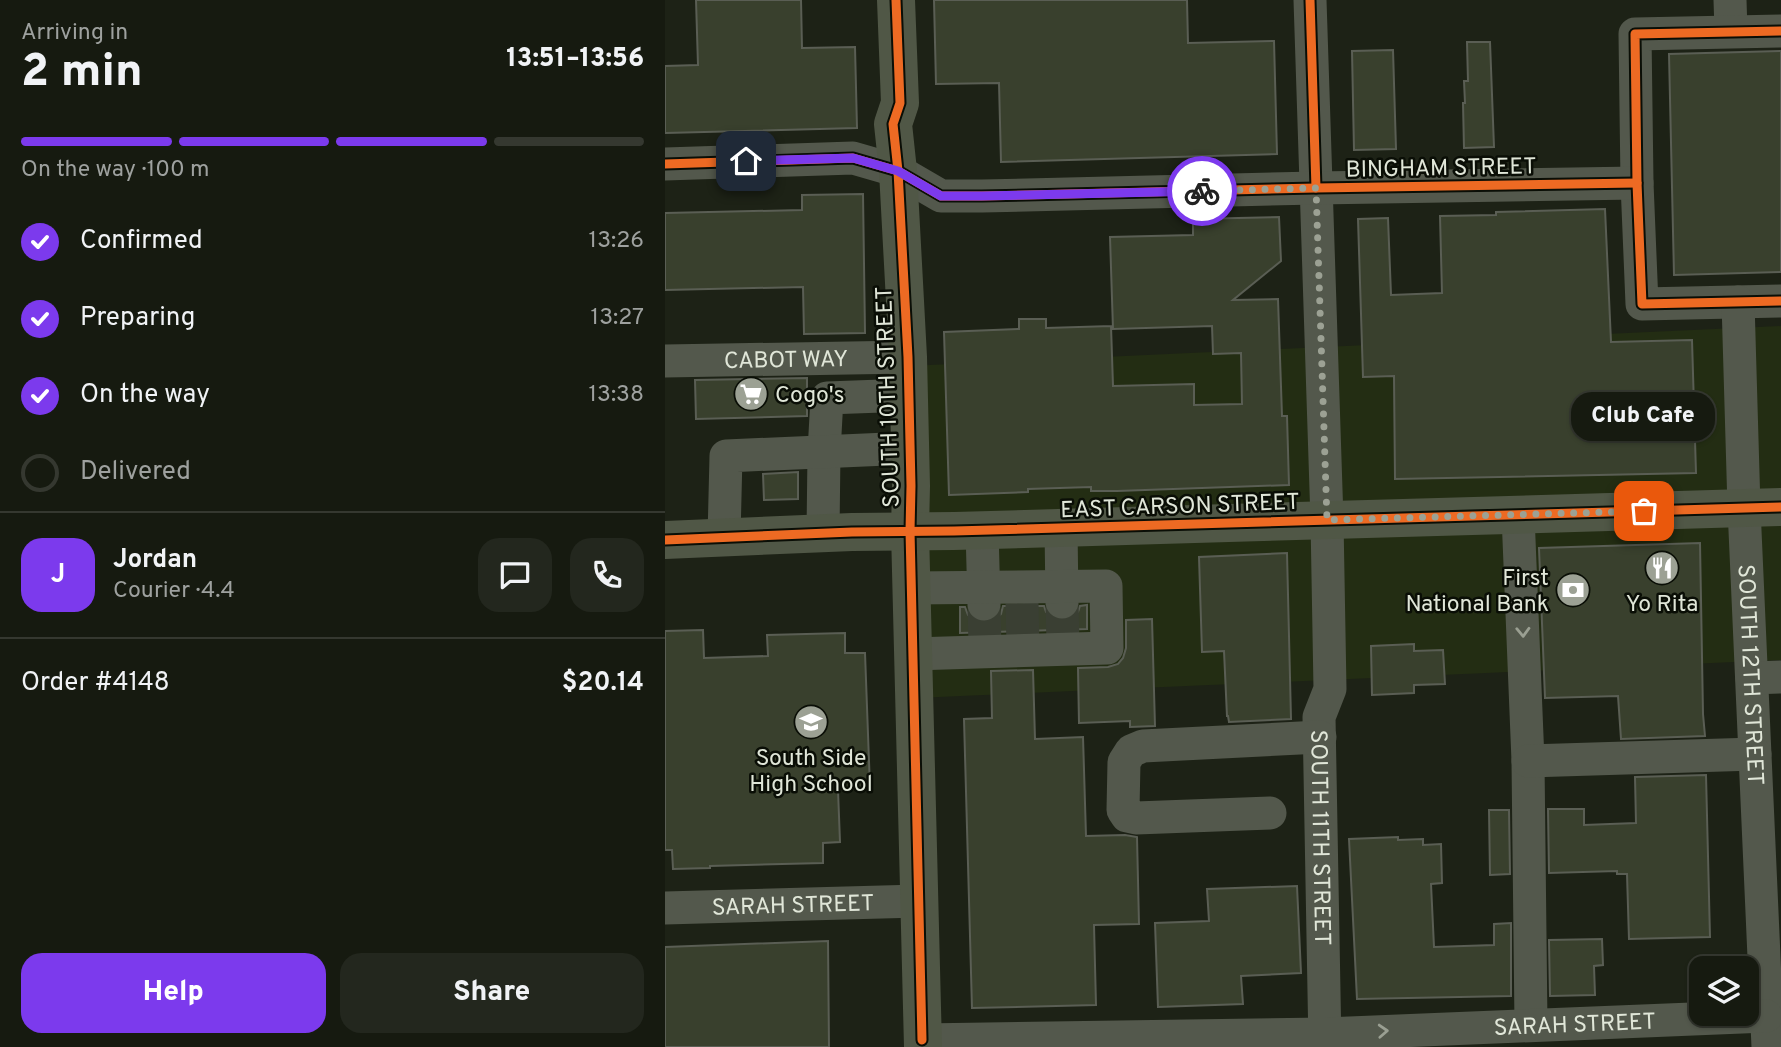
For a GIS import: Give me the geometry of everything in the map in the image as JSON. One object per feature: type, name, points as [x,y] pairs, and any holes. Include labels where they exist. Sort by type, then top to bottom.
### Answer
[{"type":"main road","name":"SOUTH 10TH STREET","points":[[896,0],[900,103],[893,124],[908,357],[923,1044]]},
{"type":"main road","name":"EAST CARSON STREET","points":[[665,540],[823,533],[1763,507]]},
{"type":"street","name":"SOUTH 11TH STREET","points":[[1310,0],[1330,688],[1319,717],[1325,1041]]},
{"type":"street","points":[[1781,31],[1731,16],[1636,34],[1637,183],[1642,304],[1781,301]]},
{"type":"street","name":"BINGHAM STREET","points":[[665,164],[853,158],[898,171],[941,196],[1637,183]]},
{"type":"street","name":"SOUTH 12TH STREET","points":[[1738,302],[1763,507],[1766,678],[1755,754],[1767,1031]]},
{"type":"street","name":"CABOT WAY","points":[[665,361],[908,357]]},
{"type":"street","points":[[823,533],[827,398],[909,395]]},
{"type":"street","points":[[725,537],[726,456],[910,449]]},
{"type":"street","points":[[1518,515],[1528,761],[1531,1025]]},
{"type":"street","points":[[1061,528],[1062,594]]},
{"type":"street","points":[[982,530],[984,595]]},
{"type":"street","points":[[911,588],[984,595],[1022,595],[1062,594],[1106,586],[1107,648],[985,649],[913,654]]},
{"type":"street","points":[[1270,813],[1136,818],[1127,816],[1123,810],[1123,762],[1131,751],[1143,746],[1320,737]]},
{"type":"street","points":[[1528,761],[1755,754]]},
{"type":"street","name":"SARAH STREET","points":[[665,908],[919,901]]},
{"type":"street","name":"SARAH STREET","points":[[923,1044],[1325,1041],[1531,1025],[1767,1031]]},
{"type":"shaded area","points":[[1781,326],[1781,660],[916,698],[886,367]]},
{"type":"building","points":[[696,0],[801,0],[802,48],[855,47],[857,128],[665,133],[665,66],[698,65]]},
{"type":"building","points":[[934,0],[1187,0],[1188,43],[1274,41],[1277,154],[1001,162],[999,83],[936,84]]},
{"type":"building","points":[[1467,42],[1490,42],[1494,147],[1464,148],[1463,103],[1464,81],[1468,81]]},
{"type":"building","points":[[1393,50],[1396,149],[1354,150],[1352,51]]},
{"type":"building","points":[[1781,51],[1781,272],[1674,275],[1669,54]]},
{"type":"building","points":[[863,194],[865,333],[804,334],[803,287],[665,290],[665,213],[802,210],[802,195]]},
{"type":"building","points":[[1605,209],[1611,342],[1692,340],[1696,473],[1395,479],[1394,376],[1363,377],[1358,219],[1388,218],[1391,295],[1442,293],[1440,216]]},
{"type":"building","points":[[1279,217],[1281,261],[1233,300],[1278,299],[1282,416],[1287,416],[1289,485],[1117,491],[1091,491],[1091,487],[949,495],[944,332],[1019,329],[1019,319],[1046,319],[1046,328],[1111,326],[1113,386],[1194,384],[1194,405],[1242,404],[1241,353],[1213,354],[1212,326],[1113,329],[1110,237],[1193,235],[1193,219]]},
{"type":"building","name":"Cogo's","points":[[807,378],[807,416],[696,419],[695,380]]},
{"type":"building","points":[[798,472],[798,499],[764,500],[763,474]]},
{"type":"building","points":[[1700,543],[1705,736],[1621,739],[1618,696],[1545,698],[1539,548]]},
{"type":"building","points":[[1287,553],[1291,719],[1229,722],[1224,651],[1202,652],[1199,557]]},
{"type":"building","points":[[1087,605],[1087,629],[960,633],[960,607],[965,607],[974,621],[984,623],[995,620],[1001,614],[1003,606],[1044,606],[1052,618],[1062,621],[1072,618],[1080,606]]},
{"type":"building","points":[[1152,619],[1155,726],[1130,727],[1130,721],[1079,723],[1078,668],[1118,664],[1126,648],[1126,620]]},
{"type":"building","points":[[703,630],[704,658],[768,656],[767,635],[845,633],[845,653],[865,653],[870,788],[838,790],[840,842],[823,843],[823,863],[673,869],[672,850],[665,850],[665,631]]},
{"type":"building","points":[[1414,644],[1414,651],[1443,650],[1445,684],[1414,685],[1414,693],[1372,695],[1371,646]]},
{"type":"building","points":[[1033,670],[1035,739],[1083,737],[1086,836],[1137,837],[1139,924],[1094,925],[1096,1005],[972,1008],[964,719],[992,718],[991,671]]},
{"type":"building","points":[[1706,775],[1710,937],[1629,939],[1627,874],[1617,874],[1617,871],[1549,873],[1548,809],[1584,809],[1584,825],[1636,823],[1635,777]]},
{"type":"building","points":[[1489,810],[1509,810],[1510,874],[1490,875]]},
{"type":"building","points":[[1398,837],[1398,840],[1423,839],[1423,845],[1441,844],[1442,883],[1431,884],[1434,947],[1494,945],[1494,924],[1511,923],[1511,996],[1357,999],[1349,839]]},
{"type":"building","points":[[1297,886],[1301,973],[1241,976],[1243,1004],[1158,1007],[1155,923],[1209,921],[1207,889]]},
{"type":"building","points":[[1602,939],[1603,965],[1594,966],[1595,995],[1550,996],[1549,940]]},
{"type":"building","points":[[828,941],[829,1047],[665,1047],[665,947]]},
{"type":"tunnel","points":[[1062,602],[1063,644]]},
{"type":"tunnel","points":[[1022,603],[1023,645]]},
{"type":"tunnel","points":[[984,604],[985,646]]},
{"type":"cycle path","points":[[896,0],[900,103],[893,124],[908,357],[922,1040]]},
{"type":"cycle path","points":[[1310,0],[1316,188]]},
{"type":"cycle path","points":[[1781,31],[1635,34],[1642,304],[1781,301]]},
{"type":"cycle path","points":[[665,164],[853,158],[898,171],[941,196],[1637,183]]},
{"type":"cycle path","points":[[665,540],[852,532],[1781,507]]},
{"type":"way so far","points":[[1202,191],[1316,188],[1327,520],[1644,511]]},
{"type":"place","name":"Cogo's","points":[[751,394]]},
{"type":"place","name":"Club Cafe","points":[[1644,511]]},
{"type":"place","name":"Yo Rita","points":[[1662,568]]},
{"type":"place","name":"First National Bank","points":[[1573,590]]},
{"type":"place","name":"South Side High School","points":[[811,722]]},
{"type":"route","points":[[746,161],[853,158],[898,171],[941,196],[1202,191]]}]
